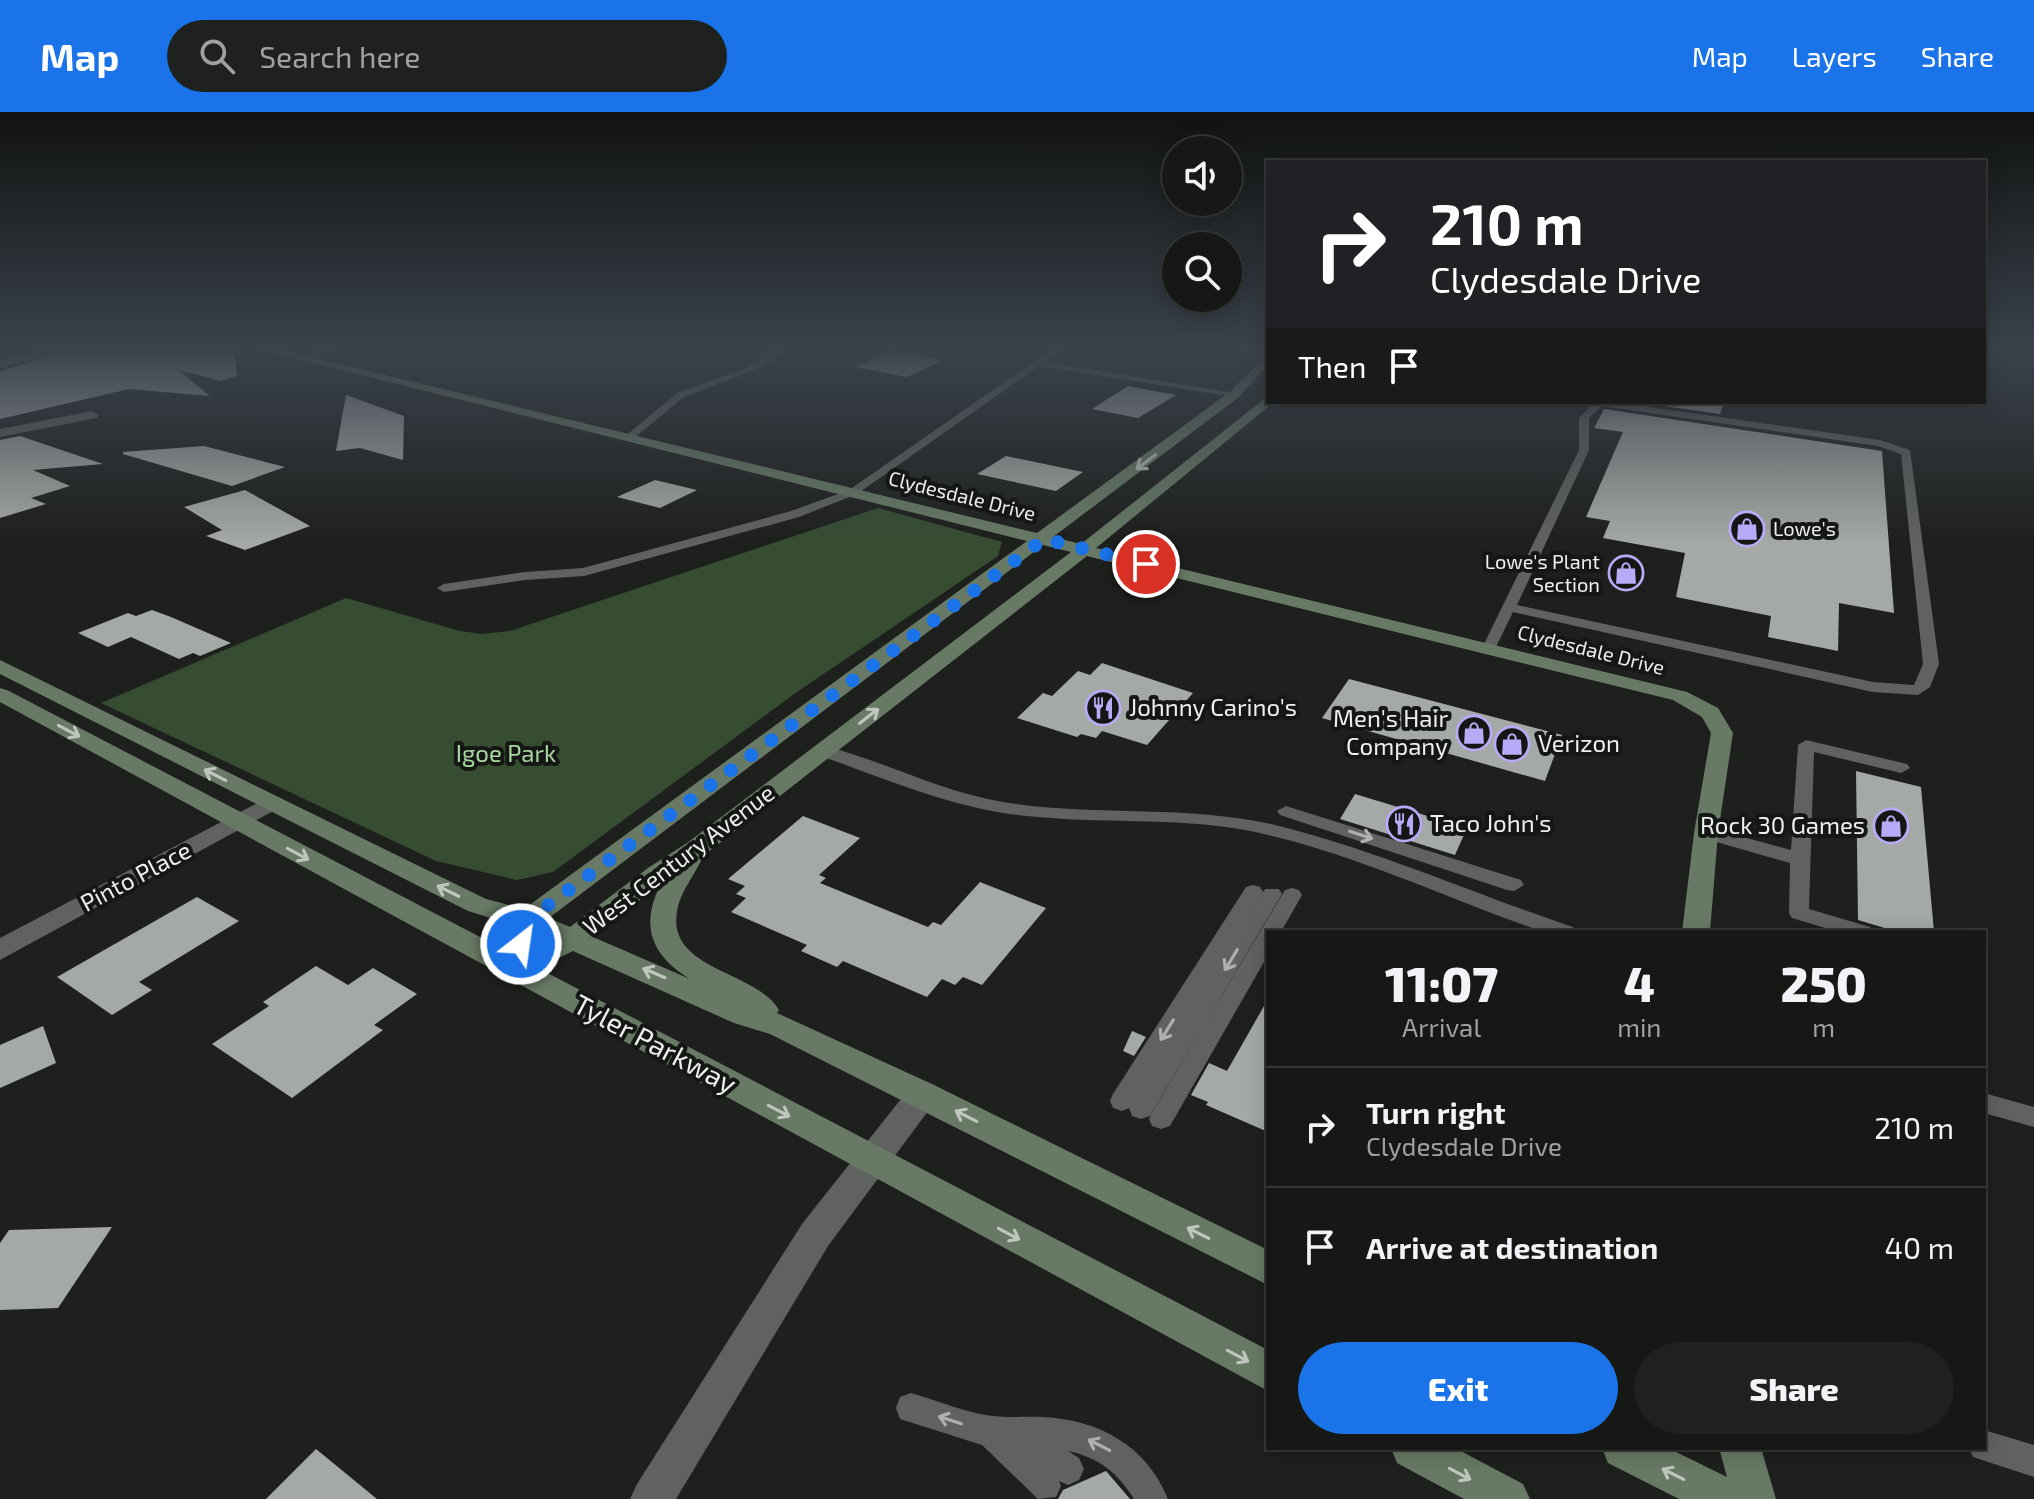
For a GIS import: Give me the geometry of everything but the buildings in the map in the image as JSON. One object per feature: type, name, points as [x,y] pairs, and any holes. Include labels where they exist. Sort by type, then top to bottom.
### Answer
[{"type":"main road","name":"Clydesdale Drive","points":[[533,414],[1680,696],[1710,713],[1720,726],[1722,739],[1706,833]]},
{"type":"main road","name":"West Century Avenue","points":[[528,920],[1209,414]]},
{"type":"main road","name":"West Century Avenue","points":[[513,968],[573,939],[657,874],[696,849],[1085,549],[1251,414]]},
{"type":"main road","points":[[0,666],[477,905],[528,920],[745,1015],[781,1026],[1266,1267]]},
{"type":"main road","name":"Tyler Parkway","points":[[0,694],[1266,1370]]},
{"type":"main road","points":[[1696,930],[1706,833]]},
{"type":"main road","points":[[696,849],[676,878],[661,916],[662,931],[668,946],[692,969],[755,1001],[781,1026]]},
{"type":"main road","points":[[513,968],[528,920]]},
{"type":"main road","points":[[1416,1450],[1508,1499]]},
{"type":"main road","points":[[1627,1450],[1724,1499]]},
{"type":"main road","points":[[1741,1450],[1754,1499]]},
{"type":"street","points":[[0,433],[92,415]]},
{"type":"street","name":"Pinto Place","points":[[0,950],[271,803]]},
{"type":"street","points":[[652,1499],[815,1235],[923,1094]]},
{"type":"lane","points":[[629,437],[654,414]]},
{"type":"lane","points":[[444,588],[536,574],[584,572],[795,514],[853,492],[968,414]]},
{"type":"lane","points":[[1489,648],[1584,450],[1581,424],[1587,414]]},
{"type":"lane","points":[[1509,607],[1873,687],[1918,690],[1929,676],[1931,664],[1906,452],[1880,443],[1682,414]]},
{"type":"lane","points":[[1856,930],[1799,913],[1806,745],[1901,768]]},
{"type":"lane","points":[[824,751],[947,794],[1000,807],[1189,818],[1274,831],[1561,930]]},
{"type":"lane","points":[[1286,811],[1514,885]]},
{"type":"lane","points":[[1706,833],[1800,859]]},
{"type":"lane","points":[[1266,938],[1142,1110],[1272,894],[1269,930]]},
{"type":"lane","points":[[1986,1104],[2034,1117]]},
{"type":"lane","points":[[911,1408],[989,1432],[1056,1477]]},
{"type":"lane","points":[[989,1432],[1056,1431],[1080,1436],[1123,1458],[1139,1473],[1152,1499]]},
{"type":"lane","points":[[1986,1447],[2034,1461]]},
{"type":"green space","name":"Igoe Park","points":[[878,508],[1002,542],[998,556],[797,692],[553,872],[517,880],[436,861],[101,703],[346,598],[460,631],[482,634],[510,631]]},
{"type":"place","name":"Lowe's","points":[[1747,529]]},
{"type":"place","name":"Lowe's Plant Section","points":[[1626,573]]},
{"type":"place","name":"Johnny Carino's","points":[[1103,708]]},
{"type":"place","name":"Men's Hair Company","points":[[1474,733]]},
{"type":"place","name":"Verizon","points":[[1512,744]]},
{"type":"place","name":"Taco John's","points":[[1404,824]]},
{"type":"place","name":"Rock 30 Games","points":[[1891,826]]},
{"type":"route","points":[[521,944],[528,920],[1044,539],[1146,564]]}]
